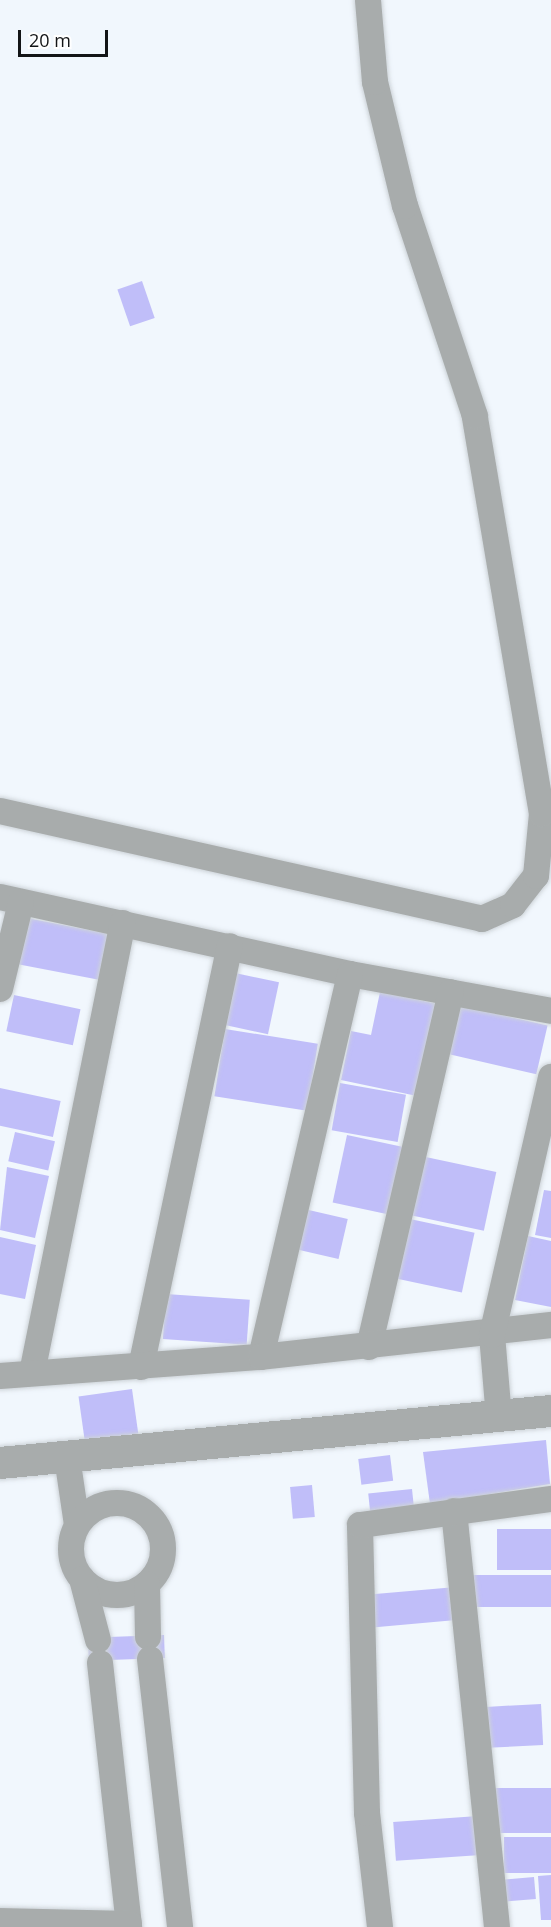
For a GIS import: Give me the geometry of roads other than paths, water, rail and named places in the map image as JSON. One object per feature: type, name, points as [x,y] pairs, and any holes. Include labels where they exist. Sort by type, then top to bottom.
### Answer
[{"type":"street","points":[[0,811],[482,919],[513,905],[536,876],[542,814],[475,416],[405,207],[375,82],[368,0]]},
{"type":"street","points":[[0,989],[10,900],[230,946],[350,974],[551,1011]]},
{"type":"street","points":[[32,1373],[123,923]]},
{"type":"street","points":[[141,1366],[230,946]]},
{"type":"street","points":[[261,1357],[350,974]]},
{"type":"street","points":[[369,1347],[451,992]]},
{"type":"street","points":[[499,1418],[492,1335],[551,1077]]},
{"type":"street","points":[[0,1376],[261,1357],[492,1335],[551,1325]]},
{"type":"street","points":[[0,1463],[551,1412]]},
{"type":"street","points":[[0,1921],[129,1926],[99,1651],[82,1579],[70,1553],[77,1525],[67,1457]]},
{"type":"street","points":[[380,1927],[367,1813],[360,1525],[551,1499]]},
{"type":"street","points":[[77,1525],[98,1507],[112,1503],[133,1507],[151,1519],[163,1545],[159,1566],[147,1584],[149,1648],[180,1927]]},
{"type":"street","points":[[454,1511],[497,1927]]},
{"type":"street","points":[[82,1579],[113,1594],[147,1584]]}]
